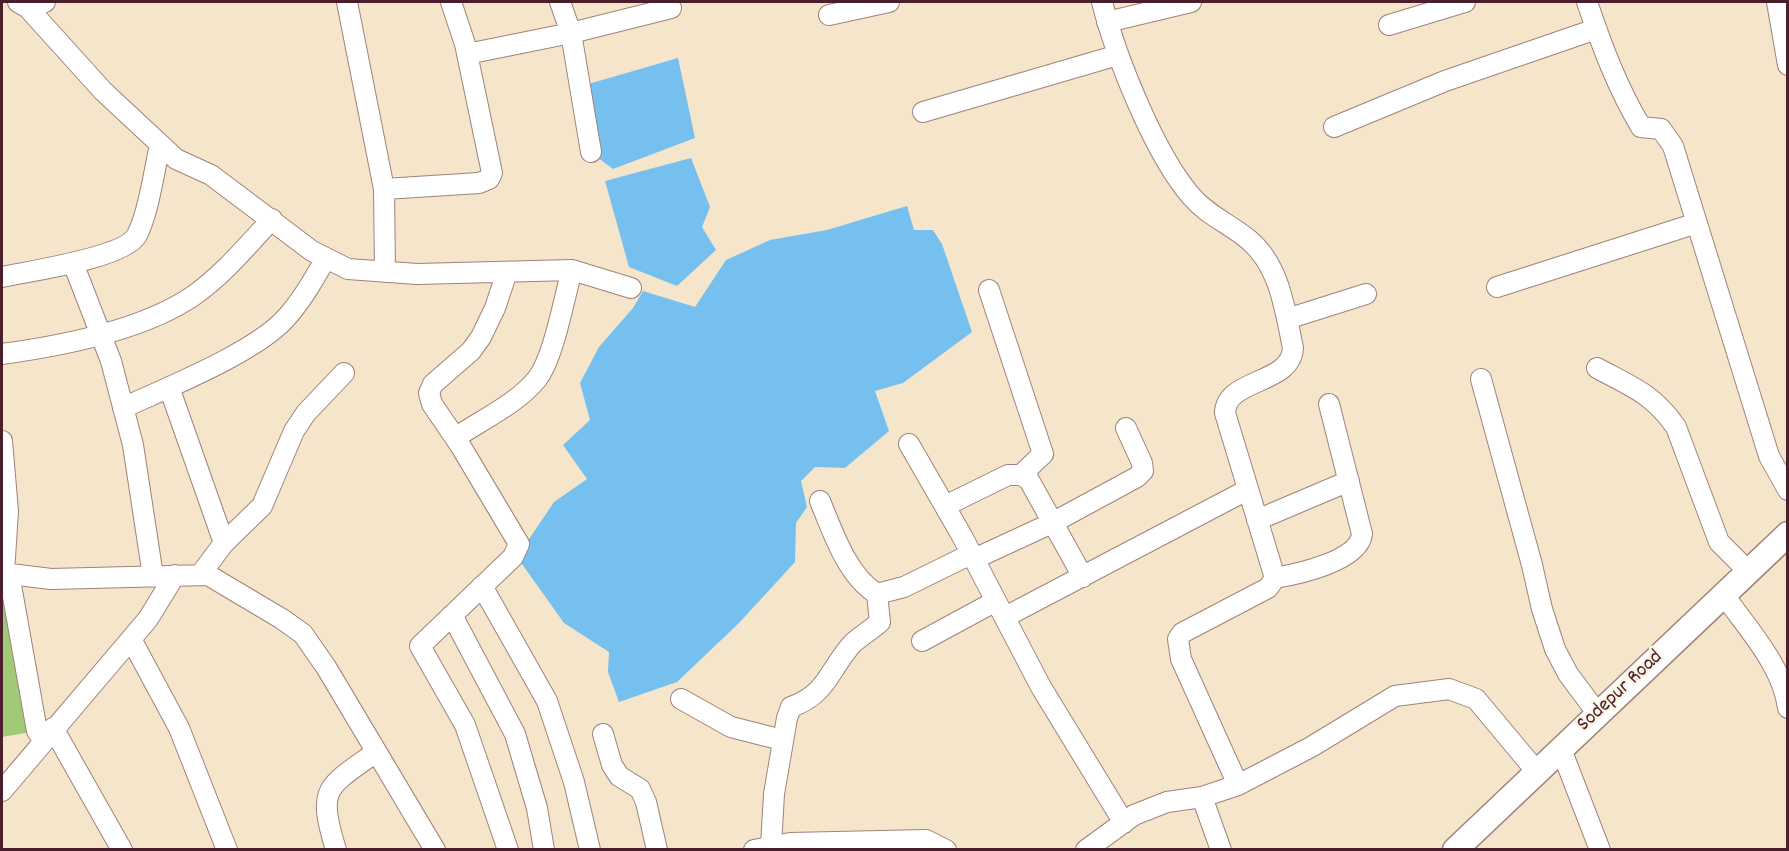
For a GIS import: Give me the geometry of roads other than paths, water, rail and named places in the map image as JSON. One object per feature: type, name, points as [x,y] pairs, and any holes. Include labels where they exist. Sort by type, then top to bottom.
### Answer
[{"type":"main road","name":"Sodepur Road","points":[[1455,849],[1788,534]]},
{"type":"street","points":[[347,2],[384,189],[386,272]]},
{"type":"street","points":[[384,189],[480,183],[489,179],[492,173],[467,54],[451,2]]},
{"type":"street","points":[[560,2],[571,33],[591,152]]},
{"type":"street","points":[[829,15],[889,2]]},
{"type":"street","points":[[1102,2],[1118,55],[1160,149],[1189,195],[1204,210],[1250,240],[1267,260],[1277,281],[1293,348],[1290,360],[1280,370],[1234,395],[1225,406],[1247,490],[1275,578]]},
{"type":"street","points":[[1107,22],[1191,2]]},
{"type":"street","points":[[1389,24],[1465,2]]},
{"type":"street","points":[[1587,2],[1609,66],[1641,127],[1661,129],[1673,146],[1769,456],[1788,490]]},
{"type":"street","points":[[1777,2],[1788,65]]},
{"type":"street","points":[[30,4],[103,91],[176,159],[211,175],[312,251],[348,269],[417,274],[572,270],[631,288]]},
{"type":"street","points":[[467,54],[571,33],[671,8]]},
{"type":"street","points":[[1334,127],[1445,81],[1596,29]]},
{"type":"street","points":[[923,112],[1118,55]]},
{"type":"street","points":[[2,277],[73,263],[122,248],[136,236],[160,145]]},
{"type":"street","points":[[2,354],[52,348],[100,334],[176,306],[194,295],[227,267],[272,219]]},
{"type":"street","points":[[1497,287],[1697,222]]},
{"type":"street","points":[[123,408],[169,387],[265,336],[284,320],[326,258]]},
{"type":"street","points":[[73,263],[100,334],[133,445],[153,576]]},
{"type":"street","points":[[455,438],[518,396],[537,378],[547,359],[572,270]]},
{"type":"street","points":[[507,272],[495,308],[481,338],[471,351],[433,384],[429,393],[432,404],[519,544],[513,557],[420,646],[465,725],[508,849]]},
{"type":"street","points":[[945,506],[1008,475],[1021,474],[1043,454],[989,290]]},
{"type":"street","points":[[1287,319],[1366,294]]},
{"type":"street","points":[[1597,368],[1651,397],[1666,413],[1680,437],[1719,542],[1748,571]]},
{"type":"street","points":[[200,575],[224,543],[262,506],[294,431],[306,413],[344,373]]},
{"type":"street","points":[[1481,379],[1542,609],[1555,649],[1568,674],[1598,714]]},
{"type":"street","points":[[169,387],[224,543]]},
{"type":"street","points":[[1238,785],[1181,658],[1178,639],[1182,633],[1268,588],[1275,578],[1300,574],[1329,563],[1353,550],[1361,542],[1362,534],[1329,404]]},
{"type":"street","points":[[820,501],[847,560],[868,589],[877,594],[904,587],[1052,523],[1137,477],[1143,471],[1142,463],[1126,429]]},
{"type":"street","points":[[2,441],[8,511],[5,573],[37,731],[48,734],[122,849]]},
{"type":"street","points":[[909,444],[973,556],[1041,687],[1124,823]]},
{"type":"street","points":[[1021,474],[1029,480],[1083,577]]},
{"type":"street","points":[[1257,520],[1349,481]]},
{"type":"street","points":[[922,642],[1083,577],[1247,490]]},
{"type":"street","points":[[5,573],[51,579],[208,575],[303,634],[326,667],[435,849]]},
{"type":"street","points":[[2,791],[48,734],[131,639],[162,599],[175,575]]},
{"type":"street","points":[[483,586],[547,701],[574,782],[590,849]]},
{"type":"street","points":[[877,594],[880,622],[853,643],[817,694],[808,702],[791,707],[782,740],[774,794],[762,848],[790,843],[926,840],[946,849]]},
{"type":"street","points":[[1724,595],[1774,669],[1784,687],[1788,708]]},
{"type":"street","points":[[452,615],[515,734],[537,808],[544,849]]},
{"type":"street","points":[[131,639],[179,728],[227,849]]},
{"type":"street","points":[[1086,849],[1134,815],[1167,802],[1202,797],[1238,785],[1311,747],[1395,696],[1449,688],[1476,699],[1537,772]]},
{"type":"street","points":[[681,699],[731,727],[782,740]]},
{"type":"street","points":[[603,734],[612,765],[619,776],[640,789],[646,802],[657,849]]},
{"type":"street","points":[[1561,749],[1600,849]]},
{"type":"street","points":[[336,849],[326,816],[327,792],[337,780],[376,752]]},
{"type":"street","points":[[1202,797],[1221,849]]},
{"type":"water","points":[[678,58],[695,138],[613,169],[597,157],[585,85]]},
{"type":"water","points":[[691,158],[710,207],[702,227],[716,250],[677,286],[629,267],[605,181]]},
{"type":"water","points":[[907,206],[914,230],[933,230],[942,244],[972,332],[903,383],[875,391],[889,431],[845,468],[815,467],[801,481],[807,507],[796,523],[795,562],[739,623],[677,682],[619,702],[608,672],[609,652],[564,623],[517,557],[554,502],[587,479],[563,445],[590,420],[580,383],[599,347],[633,308],[643,291],[695,307],[726,260],[770,240],[827,230]]}]
